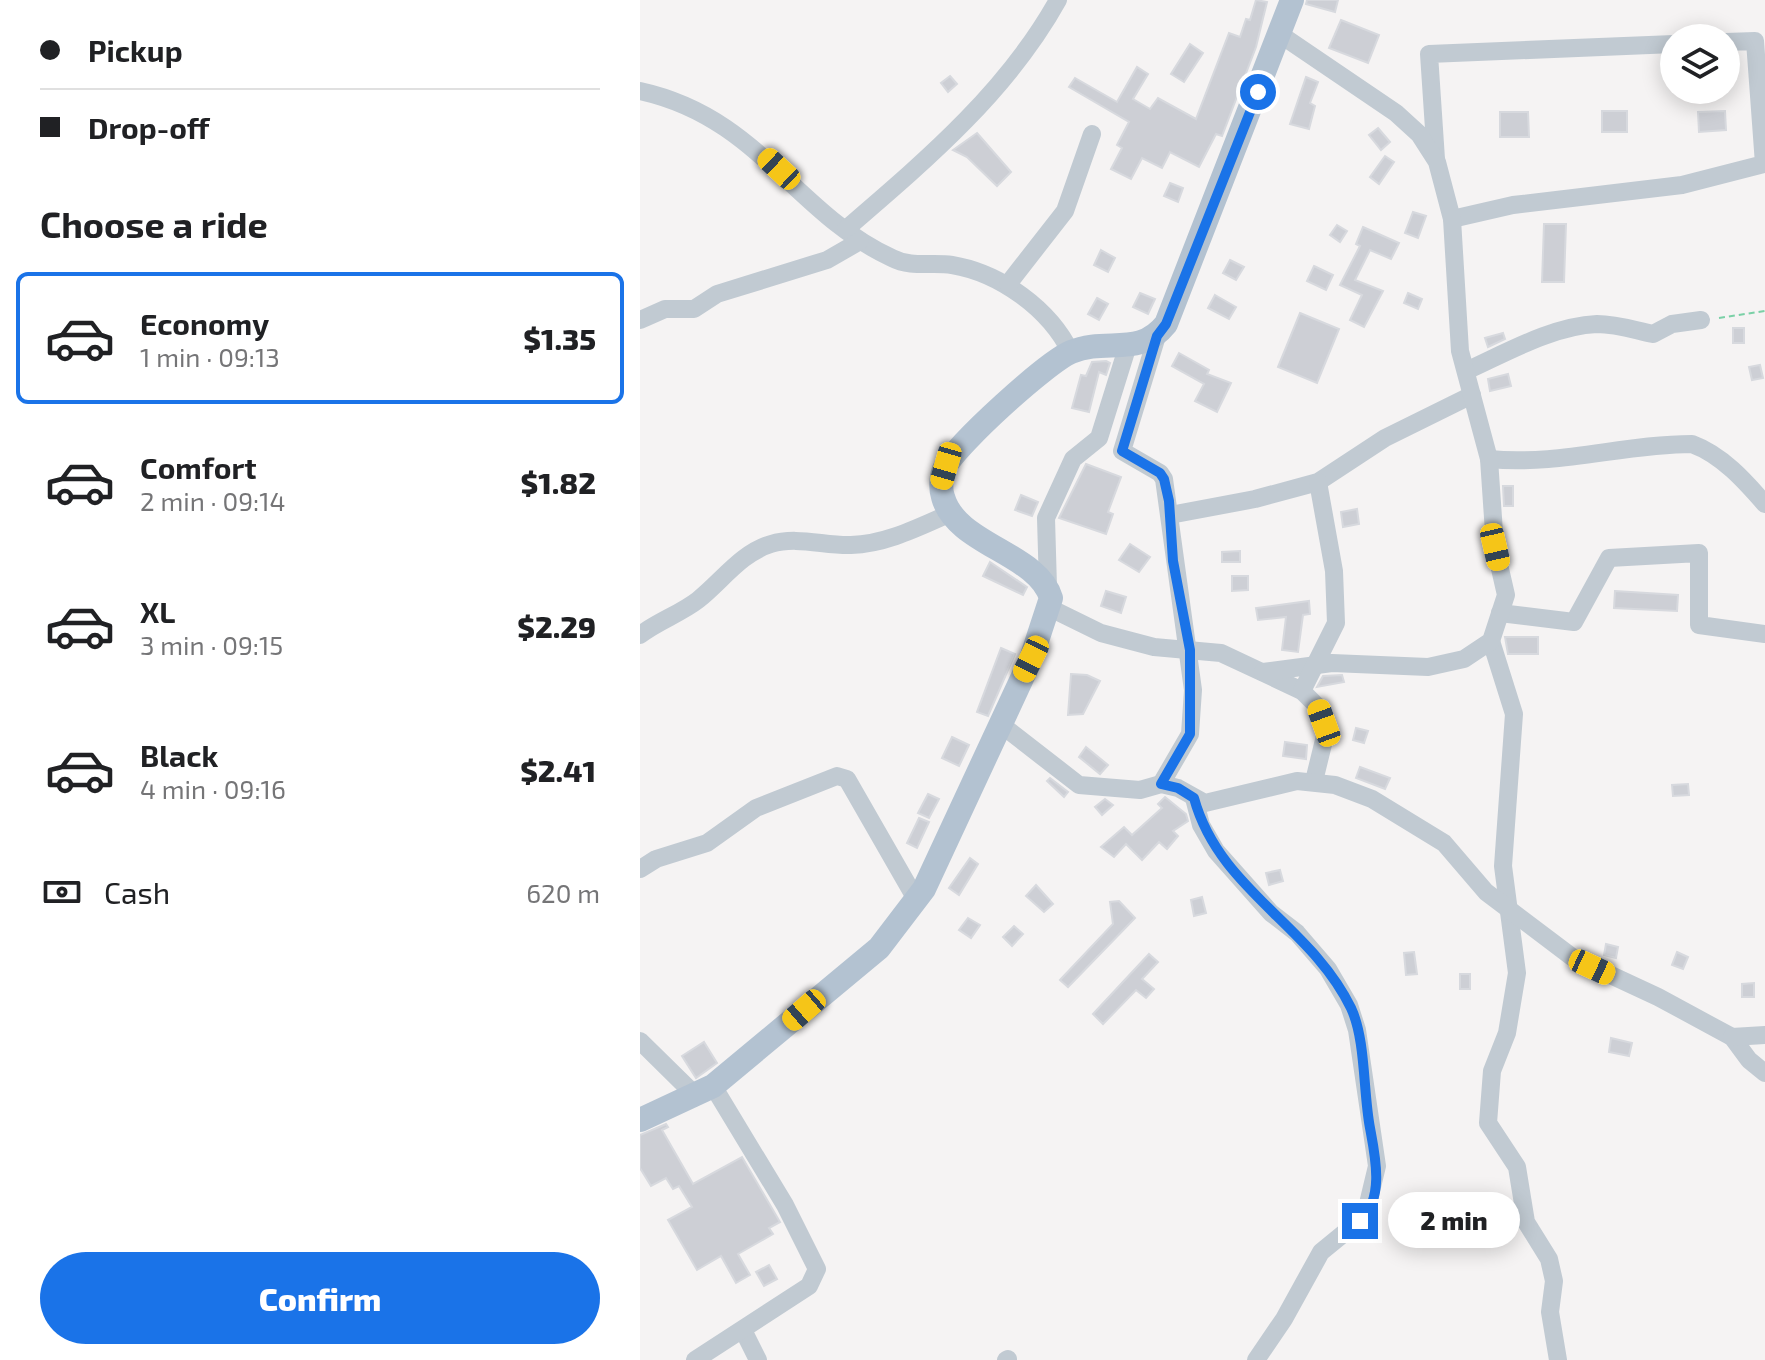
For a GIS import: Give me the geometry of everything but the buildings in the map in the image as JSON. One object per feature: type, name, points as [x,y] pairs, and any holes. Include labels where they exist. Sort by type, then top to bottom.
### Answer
[{"type":"main road","points":[[640,1120],[704,1091],[841,984],[879,948],[920,895],[1031,659],[1049,598],[951,513],[941,482],[946,466],[993,416],[1071,353],[1100,345],[1146,343],[1157,336],[1166,324],[1281,35],[1292,0]]},
{"type":"street","points":[[640,320],[665,309],[694,309],[717,294],[798,271],[836,256],[911,173],[999,86],[1058,0]]},
{"type":"street","points":[[1281,35],[1396,113],[1419,134],[1437,162]]},
{"type":"street","points":[[1452,219],[1513,205],[1682,185],[1764,164],[1755,41],[1740,42]]},
{"type":"street","points":[[1558,1360],[1550,1312],[1554,1281],[1549,1259],[1526,1222],[1517,1167],[1488,1123],[1492,1071],[1507,1033],[1517,973],[1503,866],[1514,714],[1491,641],[1506,595],[1495,547],[1489,459],[1466,371],[1456,315],[1452,219],[1437,162],[1429,54],[1660,45]]},
{"type":"street","points":[[640,91],[691,106],[725,125],[748,141],[853,235],[894,260],[953,265],[1008,284],[1056,328],[1071,353]]},
{"type":"street","points":[[1008,284],[1065,211],[1092,134]]},
{"type":"street","points":[[1466,371],[1566,330],[1595,324],[1624,326],[1653,334],[1672,324],[1701,320]]},
{"type":"street","points":[[1157,336],[1123,446],[1125,455],[1160,473],[1170,515],[1173,561],[1190,650],[1190,734],[1161,784]]},
{"type":"street","points":[[1128,345],[1099,438],[1073,459],[1046,518],[1049,598],[1101,633],[1154,647],[1221,653],[1302,691],[1318,707],[1324,723],[1325,736],[1314,781]]},
{"type":"street","points":[[1170,515],[1255,499],[1318,482],[1385,438],[1472,395]]},
{"type":"street","points":[[1099,438],[1123,446]]},
{"type":"street","points":[[1489,459],[1520,462],[1574,459],[1692,444],[1705,449],[1743,479],[1765,504]]},
{"type":"street","points":[[1302,691],[1336,623],[1334,571],[1318,482]]},
{"type":"street","points":[[640,635],[696,602],[746,556],[767,545],[782,541],[851,545],[871,542],[901,535],[951,513]]},
{"type":"street","points":[[1500,613],[1574,622],[1609,558],[1699,553],[1699,625],[1765,634]]},
{"type":"street","points":[[1263,672],[1317,664],[1428,667],[1464,659],[1491,641]]},
{"type":"street","points":[[999,723],[1079,785],[1140,790],[1161,784],[1214,803],[1274,784],[1314,781],[1372,799],[1444,843],[1486,892],[1572,957],[1658,997],[1732,1037],[1749,1060],[1765,1073]]},
{"type":"street","points":[[640,869],[656,859],[707,843],[756,808],[837,776],[847,779],[920,895]]},
{"type":"street","points":[[1194,798],[1201,825],[1216,851],[1271,913],[1297,933],[1328,969],[1355,1017],[1377,1166],[1365,1216],[1321,1252],[1284,1319],[1256,1360]]},
{"type":"street","points":[[1732,1037],[1765,1035]]},
{"type":"street","points":[[640,1041],[704,1091],[785,1205],[817,1269],[809,1286],[695,1360]]},
{"type":"street","points":[[743,1330],[758,1360]]},
{"type":"path","points":[[1701,320],[1765,311]]},
{"type":"route","points":[[1258,92],[1166,324],[1157,336],[1122,451],[1160,473],[1164,479],[1169,501],[1173,561],[1190,650],[1193,690],[1190,734],[1161,784],[1178,788],[1194,798],[1201,825],[1216,851],[1271,913],[1297,933],[1313,951],[1328,969],[1355,1017],[1377,1166],[1369,1210],[1360,1221]]}]
